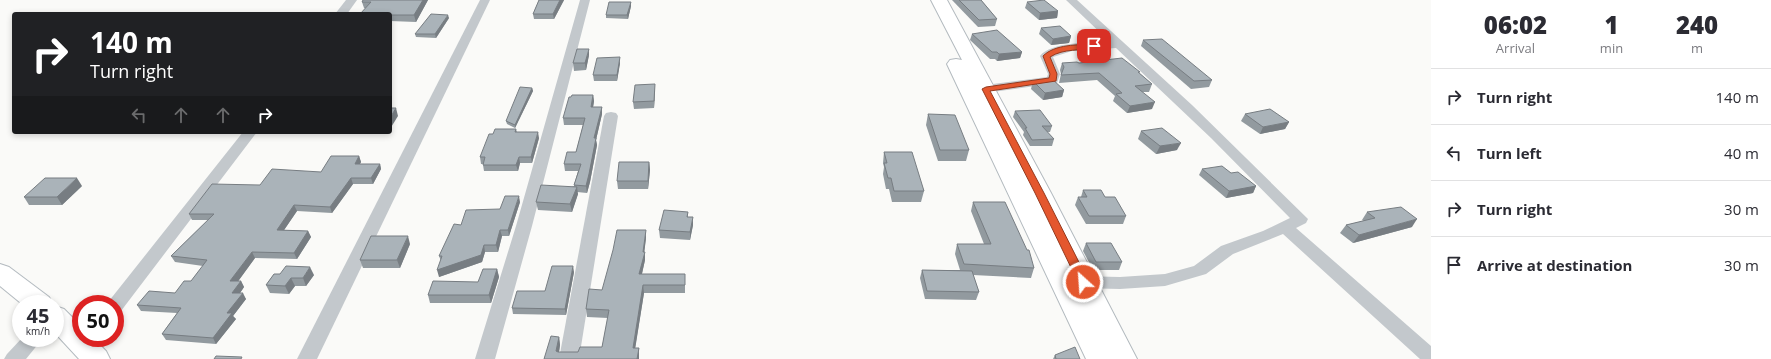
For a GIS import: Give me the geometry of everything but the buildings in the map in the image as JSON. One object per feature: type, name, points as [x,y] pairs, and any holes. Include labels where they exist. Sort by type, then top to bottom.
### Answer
[{"type":"main road","points":[[925,0],[1100,359]]},
{"type":"main road","points":[[939,0],[1040,193],[1122,359]]},
{"type":"main road","points":[[0,273],[28,295]]},
{"type":"main road","points":[[64,324],[90,348]]},
{"type":"street","points":[[343,12],[352,0]]},
{"type":"street","points":[[307,359],[485,0]]},
{"type":"street","points":[[485,359],[524,226],[585,0]]},
{"type":"street","points":[[1062,282],[1120,283],[1165,280],[1200,270],[1227,250],[1269,235],[1300,219],[1229,148],[1120,44],[1071,0]]},
{"type":"street","points":[[986,89],[1053,80],[1054,74],[1046,56],[1053,52],[1067,48],[1120,44]]},
{"type":"street","points":[[569,359],[611,116]]},
{"type":"street","points":[[124,295],[248,134]]},
{"type":"street","points":[[1285,227],[1431,357]]},
{"type":"street","points":[[14,359],[25,347]]},
{"type":"route","points":[[1083,282],[1040,193],[986,89],[1053,80],[1054,74],[1046,56],[1053,52],[1067,48],[1094,46]]}]
